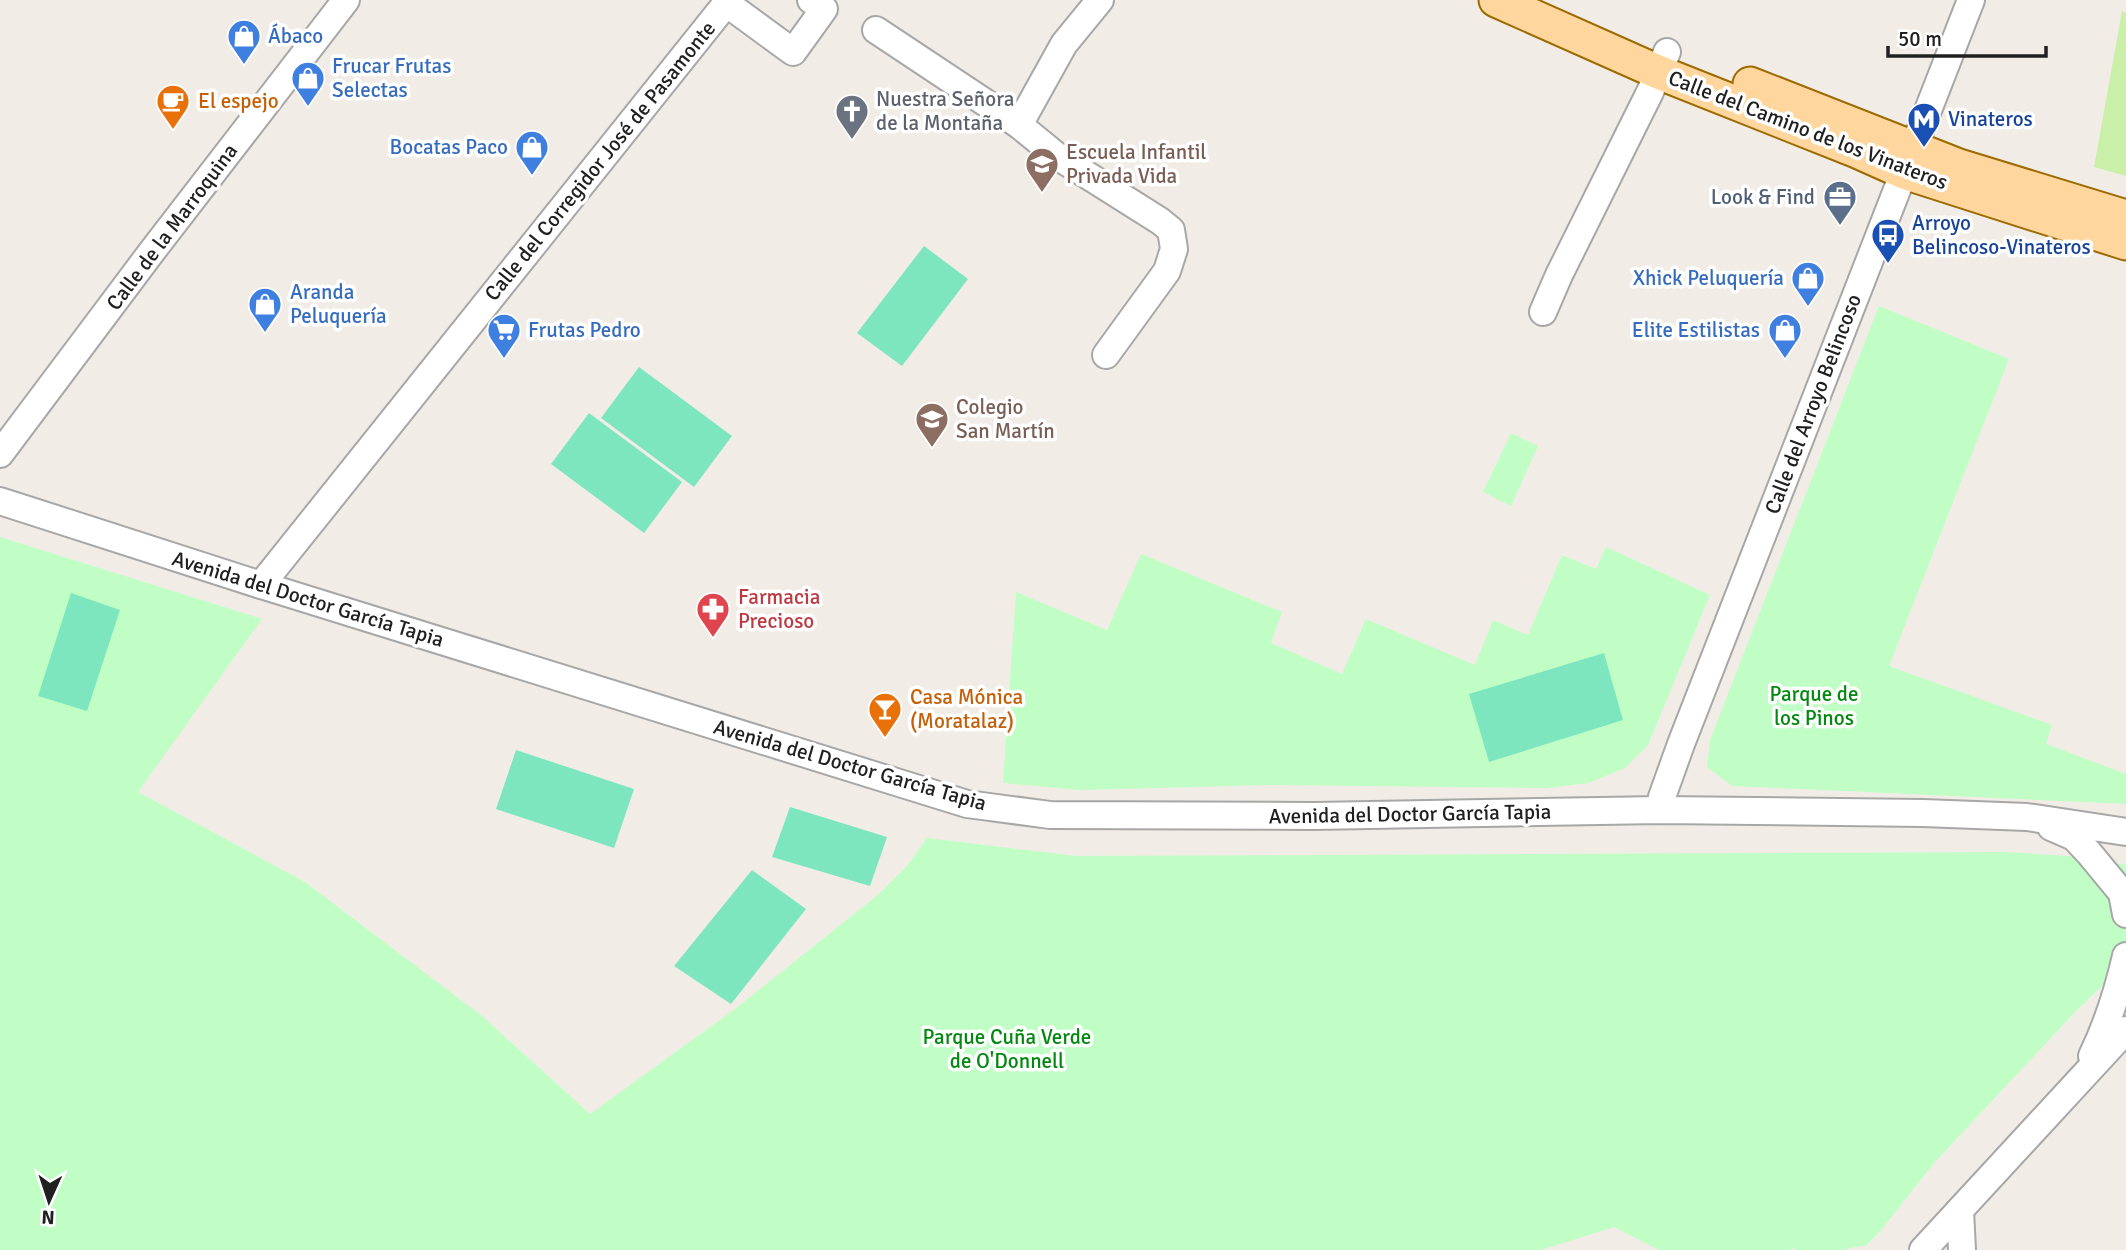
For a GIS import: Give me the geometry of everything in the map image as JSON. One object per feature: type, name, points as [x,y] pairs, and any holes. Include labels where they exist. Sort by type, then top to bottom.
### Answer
[{"type":"main road","name":"Calle del Camino de los Vinateros","points":[[1496,0],[1662,62],[1857,151],[1908,161],[1959,166],[2126,218]]},
{"type":"main road","name":"Calle del Camino de los Vinateros","points":[[1551,0],[1662,62]]},
{"type":"main road","name":"Calle del Camino de los Vinateros","points":[[1908,161],[2126,243]]},
{"type":"street","name":"Calle de la Marroquina","points":[[0,454],[346,0]]},
{"type":"street","points":[[1019,125],[1064,44],[1100,0]]},
{"type":"street","name":"Calle del Arroyo Belincoso","points":[[1660,810],[1662,797],[1686,732],[1971,0]]},
{"type":"street","points":[[728,2],[793,52],[818,5]]},
{"type":"street","name":"Calle del Corregidor José de Pasamonte","points":[[261,585],[728,2]]},
{"type":"street","points":[[876,30],[1019,125],[1058,156],[1171,230],[1174,249],[1167,271],[1106,355]]},
{"type":"street","points":[[1543,312],[1662,62]]},
{"type":"street","name":"Avenida del Doctor García Tapia","points":[[0,501],[261,585],[967,804],[1063,815],[1314,816],[1660,810],[1923,813],[2027,817],[2126,832]]},
{"type":"street","name":"Avenida del Doctor García Tapia","points":[[2027,817],[2074,837],[2122,893],[2126,914]]},
{"type":"street","points":[[2082,1079],[2105,1030],[2119,990],[2126,956]]},
{"type":"street","points":[[1923,1250],[2126,1030]]},
{"type":"street","points":[[1960,1210],[1962,1250]]},
{"type":"green space","points":[[2122,11],[2126,13],[2126,176],[2094,167]]},
{"type":"green space","points":[[924,246],[968,279],[902,366],[857,333]]},
{"type":"green space","name":"Parque de los Pinos","points":[[1879,306],[2009,359],[1889,666],[2052,725],[2046,744],[2126,774],[2126,804],[1732,786],[1707,767],[1710,740]]},
{"type":"green space","points":[[639,367],[732,436],[694,487],[601,418]]},
{"type":"green space","points":[[589,413],[682,482],[644,533],[551,464]]},
{"type":"green space","points":[[1511,433],[1538,446],[1511,506],[1483,492]]},
{"type":"green space","name":"Parque Cuña Verde de O'Donnell","points":[[0,537],[262,619],[138,792],[305,882],[482,1016],[590,1114],[735,1009],[879,894],[907,866],[927,838],[1077,856],[2006,852],[2068,856],[2126,865],[2126,963],[2077,1010],[1935,1162],[1867,1245],[1841,1250],[1659,1250],[1614,1227],[1541,1250],[0,1250]]},
{"type":"green space","points":[[1606,547],[1710,595],[1648,745],[1625,768],[1588,783],[1547,788],[1270,785],[1079,790],[1003,783],[1016,592],[1107,630],[1141,554],[1282,612],[1271,643],[1342,674],[1366,619],[1475,665],[1493,620],[1528,635],[1562,555],[1596,569]]},
{"type":"green space","points":[[71,593],[120,610],[87,711],[38,696]]},
{"type":"green space","points":[[1604,653],[1623,720],[1489,762],[1469,694]]},
{"type":"green space","points":[[516,750],[634,789],[614,848],[496,809]]},
{"type":"green space","points":[[790,807],[887,837],[870,886],[772,857]]},
{"type":"green space","points":[[752,870],[806,909],[731,1004],[674,966]]},
{"type":"place","name":"Ábaco","points":[[244,66]]},
{"type":"place","name":"Frucar Frutas Selectas","points":[[308,108]]},
{"type":"place","name":"El espejo","points":[[173,131]]},
{"type":"place","name":"Nuestra Señora de la Montaña","points":[[852,141]]},
{"type":"place","name":"Vinateros","points":[[1924,149]]},
{"type":"place","name":"Bocatas Paco","points":[[532,177]]},
{"type":"place","name":"Escuela Infantil Privada Vida","points":[[1042,194]]},
{"type":"place","name":"Look & Find","points":[[1840,227]]},
{"type":"place","name":"Arroyo Belincoso-Vinateros","points":[[1888,265]]},
{"type":"place","name":"Xhick Peluquería","points":[[1808,308]]},
{"type":"place","name":"Aranda Peluquería","points":[[265,334]]},
{"type":"place","name":"Frutas Pedro","points":[[504,360]]},
{"type":"place","name":"Elite Estilistas","points":[[1785,360]]},
{"type":"place","name":"Colegio San Martín","points":[[932,449]]},
{"type":"place","name":"Farmacia Precioso","points":[[713,639]]},
{"type":"place","name":"Casa Mónica (Moratalaz)","points":[[885,739]]}]
